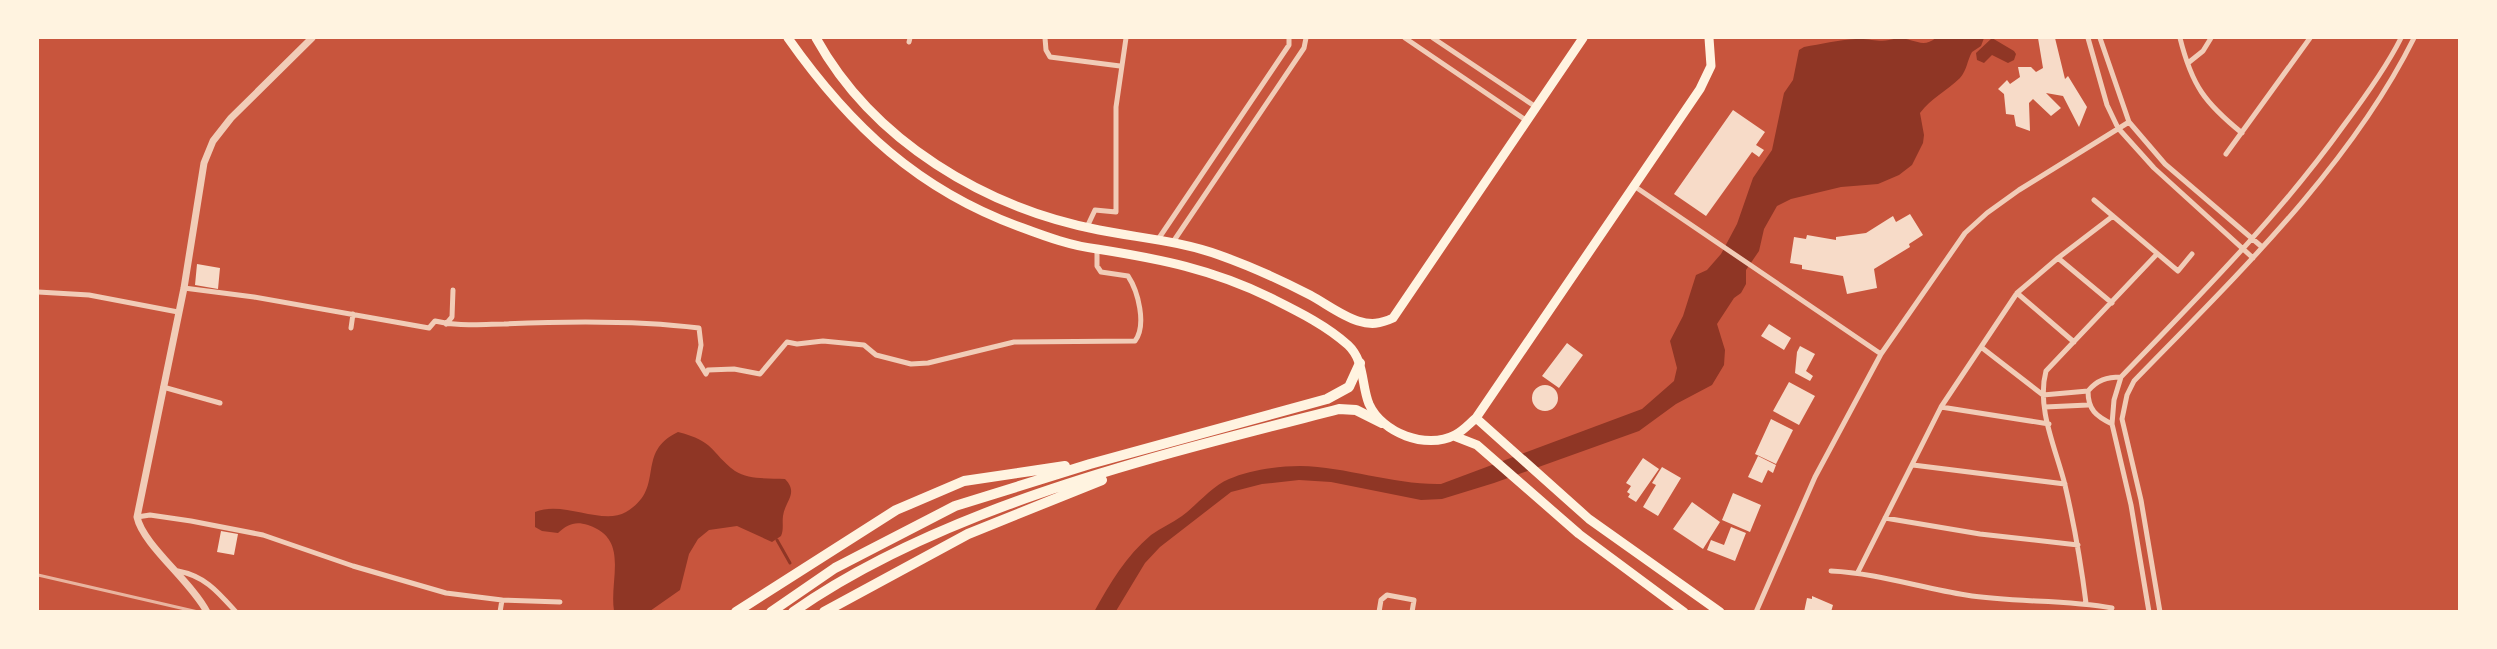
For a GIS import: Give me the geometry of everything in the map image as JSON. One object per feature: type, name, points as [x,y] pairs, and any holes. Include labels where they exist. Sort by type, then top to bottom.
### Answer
[{"type":"highway","points":[[771,612],[835,568],[955,506],[1090,464],[1327,399],[1349,387],[1360,363]]},
{"type":"highway","points":[[793,612],[830,586],[963,523],[1077,482],[1175,452],[1339,409],[1356,410],[1382,423]]},
{"type":"highway","points":[[736,612],[896,510],[954,486],[1034,470],[1090,464]]},
{"type":"highway","points":[[824,612],[968,534],[1090,486],[1127,468]]},
{"type":"main road","points":[[788,38],[815,76],[854,122],[900,162],[945,194],[995,218],[1048,238],[1097,249],[1155,257],[1212,273],[1256,290],[1299,312],[1349,346],[1360,363],[1369,404],[1382,423],[1396,432],[1426,440],[1454,436],[1477,445],[1579,534],[1684,612]]},
{"type":"main road","points":[[816,38],[830,64],[868,108],[912,147],[956,177],[1003,200],[1054,219],[1087,227],[1159,238],[1217,254],[1264,273],[1357,321],[1378,325],[1393,318],[1583,38]]},
{"type":"main road","points":[[1454,436],[1476,418],[1705,81],[1711,66],[1708,38]]},
{"type":"main road","points":[[1476,418],[1589,519],[1720,612]]},
{"type":"main road","points":[[1579,534],[1589,519]]},
{"type":"street","points":[[207,612],[177,571],[148,540],[140,528],[137,517],[184,288],[204,163],[213,141],[231,118],[312,38]]},
{"type":"street","points":[[1045,38],[1046,50],[1050,57],[1120,66]]},
{"type":"street","points":[[1087,227],[1095,210],[1116,212],[1116,107],[1120,66],[1126,38]]},
{"type":"street","points":[[1159,238],[1289,45],[1289,38]]},
{"type":"street","points":[[1173,242],[1304,48],[1306,38]]},
{"type":"street","points":[[1405,38],[1527,121]]},
{"type":"street","points":[[1433,38],[1536,107]]},
{"type":"street","points":[[2088,38],[2107,105],[2118,128],[2154,168],[2253,258]]},
{"type":"street","points":[[2100,38],[2129,122],[2165,164],[2262,247]]},
{"type":"street","points":[[2180,38],[2200,93],[2214,110],[2242,133]]},
{"type":"street","points":[[2188,63],[2203,51],[2211,38]]},
{"type":"street","points":[[2226,154],[2310,38]]},
{"type":"street","points":[[2149,612],[2131,505],[2112,424],[2114,400],[2121,377],[2244,249],[2312,171],[2367,95],[2402,38]]},
{"type":"street","points":[[2160,612],[2141,500],[2122,419],[2127,396],[2134,381],[2253,258],[2321,178],[2377,102],[2414,38]]},
{"type":"street","points":[[1756,612],[1815,477],[1881,354],[1965,233],[1987,213],[2019,190],[2129,122]]},
{"type":"street","points":[[2312,171],[2321,178]]},
{"type":"street","points":[[1634,186],[1881,354]]},
{"type":"street","points":[[2094,200],[2178,271],[2192,255]]},
{"type":"street","points":[[1858,572],[1941,407],[2017,293],[2113,216]]},
{"type":"street","points":[[184,288],[429,328],[435,321],[470,326],[506,323],[655,323],[699,328],[701,345],[698,361],[706,374],[708,370],[720,368],[760,374],[787,342],[797,344],[823,341],[864,345],[876,355],[911,364],[928,363],[1014,342],[1135,341],[1140,317],[1135,286],[1128,276],[1101,272],[1097,266],[1097,249]]},
{"type":"street","points":[[2086,603],[2078,545],[2045,407],[2043,394],[2046,371],[2157,254]]},
{"type":"street","points":[[2058,258],[2112,303]]},
{"type":"street","points":[[446,324],[452,317],[453,290]]},
{"type":"street","points":[[38,292],[89,295],[178,312]]},
{"type":"street","points":[[2017,293],[2074,342]]},
{"type":"street","points":[[351,328],[353,314]]},
{"type":"street","points":[[1981,347],[2043,394],[2088,391]]},
{"type":"street","points":[[2112,424],[2092,412],[2088,405],[2088,391],[2094,384],[2108,377],[2121,377]]},
{"type":"street","points":[[163,387],[220,403]]},
{"type":"street","points":[[2045,407],[2088,405]]},
{"type":"street","points":[[1941,407],[2049,424]]},
{"type":"street","points":[[1913,465],[2065,484]]},
{"type":"street","points":[[137,517],[150,515],[263,535],[423,588],[502,600],[560,602]]},
{"type":"street","points":[[1885,518],[1980,534],[2078,545]]},
{"type":"street","points":[[177,571],[198,576],[236,612]]},
{"type":"street","points":[[1831,571],[1858,572],[1968,596],[2086,603],[2112,608]]},
{"type":"street","points":[[1379,612],[1381,600],[1388,595],[1414,600],[1412,612]]},
{"type":"street","points":[[501,612],[502,600]]},
{"type":"shaded area","points":[[1897,38],[1926,43],[1936,38],[1984,38],[1981,46],[1972,52],[1960,78],[1920,113],[1923,143],[1912,165],[1899,175],[1878,184],[1841,187],[1791,199],[1777,206],[1764,229],[1759,251],[1746,270],[1746,284],[1717,324],[1725,350],[1724,365],[1712,385],[1676,404],[1639,431],[1494,483],[1442,499],[1421,500],[1331,482],[1299,480],[1262,484],[1231,492],[1160,547],[1145,563],[1116,611],[1094,612],[1119,570],[1142,543],[1182,516],[1217,486],[1245,473],[1282,467],[1318,467],[1406,482],[1441,484],[1642,409],[1674,381],[1677,368],[1670,341],[1683,316],[1696,275],[1707,270],[1721,254],[1737,224],[1753,178],[1772,150],[1784,93],[1793,80],[1799,50],[1804,47],[1843,40],[1886,41]]},
{"type":"shaded area","points":[[1992,38],[2014,51],[2016,54],[2014,60],[2008,63],[1992,55],[1984,63],[1977,60],[1976,53]]},
{"type":"shaded area","points":[[678,432],[706,443],[741,474],[760,478],[785,479],[791,493],[784,511],[781,536],[772,542],[737,526],[709,530],[698,539],[689,554],[680,590],[650,611],[614,611],[615,561],[609,540],[601,531],[579,523],[565,527],[558,533],[542,531],[535,527],[535,512],[558,509],[616,516],[626,512],[638,503],[645,492],[657,450],[665,440]]},
{"type":"building","points":[[2038,38],[2055,38],[2065,79],[2068,76],[2087,107],[2079,127],[2063,96],[2046,93],[2061,108],[2051,116],[2033,99],[2029,103],[2030,131],[2016,126],[2014,115],[2006,114],[2004,94],[1998,89],[2007,80],[2010,84],[2020,77],[2018,67],[2031,67],[2036,72],[2043,68]]},
{"type":"building","points":[[1733,110],[1765,132],[1756,145],[1764,150],[1759,157],[1752,152],[1706,216],[1674,194]]},
{"type":"building","points":[[1910,214],[1923,235],[1909,244],[1910,247],[1874,269],[1877,288],[1847,294],[1843,276],[1802,269],[1802,265],[1790,263],[1794,237],[1806,239],[1807,235],[1836,240],[1836,237],[1866,233],[1893,216],[1896,222]]},
{"type":"building","points":[[197,264],[220,268],[218,289],[195,285]]},
{"type":"building","points":[[1769,324],[1791,338],[1784,350],[1761,336]]},
{"type":"building","points":[[1567,343],[1583,355],[1559,388],[1542,376]]},
{"type":"building","points":[[1800,346],[1815,354],[1806,371],[1813,376],[1810,381],[1795,373],[1797,352]]},
{"type":"building","points":[[1789,382],[1815,396],[1799,425],[1773,411]]},
{"type":"building","points":[[1545,385],[1554,389],[1558,398],[1554,407],[1545,411],[1536,407],[1532,398],[1536,389]]},
{"type":"building","points":[[1771,419],[1793,430],[1776,464],[1755,454]]},
{"type":"building","points":[[1758,456],[1776,465],[1773,473],[1768,470],[1762,483],[1748,477]]},
{"type":"building","points":[[1643,458],[1659,469],[1636,502],[1628,497],[1630,494],[1627,492],[1631,486],[1626,483]]},
{"type":"building","points":[[1662,467],[1681,478],[1658,516],[1643,507],[1656,485],[1652,483]]},
{"type":"building","points":[[1733,493],[1761,505],[1750,532],[1722,520]]},
{"type":"building","points":[[1692,502],[1720,522],[1703,549],[1673,529]]},
{"type":"building","points":[[1731,527],[1746,533],[1735,561],[1707,550],[1711,540],[1724,545]]},
{"type":"building","points":[[221,531],[238,534],[234,555],[217,552]]},
{"type":"building","points":[[1812,596],[1833,605],[1831,612],[1804,612],[1807,598],[1812,599]]},
{"type":"waterway","points":[[777,540],[790,563]]},
{"type":"railway","points":[[38,575],[198,612]]}]
